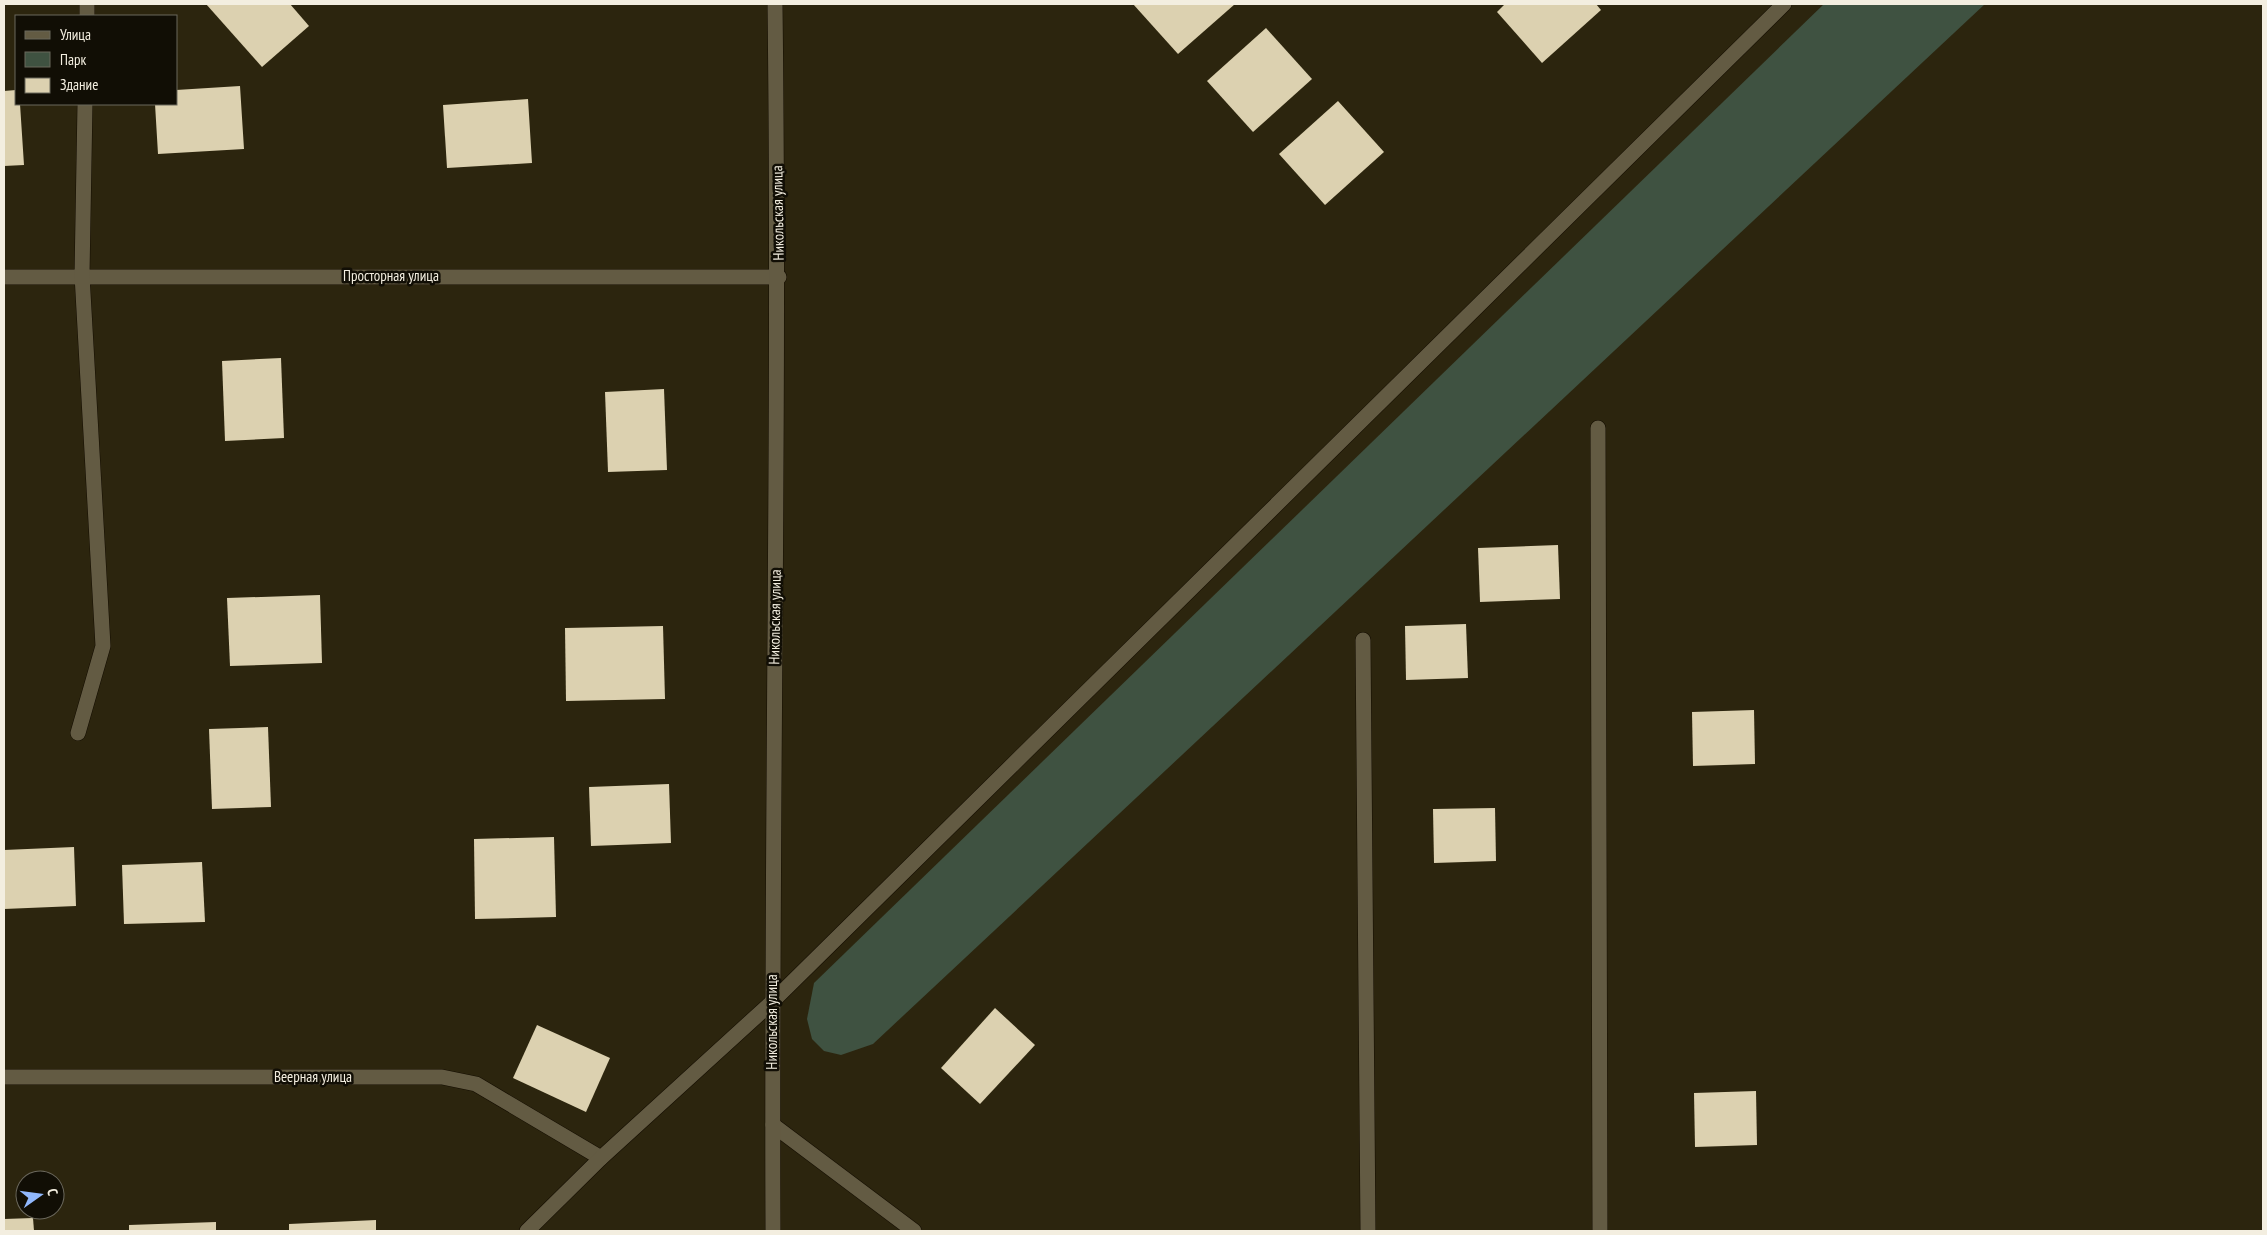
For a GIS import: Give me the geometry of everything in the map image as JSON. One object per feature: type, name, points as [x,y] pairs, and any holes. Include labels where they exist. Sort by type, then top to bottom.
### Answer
[{"type":"street","name":"Никольская улица","points":[[774,1231],[772,1002],[779,277],[775,4]]},
{"type":"street","points":[[527,1231],[601,1158],[772,1002],[1784,4]]},
{"type":"street","points":[[78,733],[103,646],[82,275],[85,105]]},
{"type":"street","name":"Просторная улица","points":[[4,277],[82,275],[779,277]]},
{"type":"street","points":[[1598,428],[1600,1231]]},
{"type":"street","points":[[1363,640],[1368,1231]]},
{"type":"street","name":"Веерная улица","points":[[4,1076],[442,1077],[476,1084],[601,1158]]},
{"type":"street","points":[[773,1125],[914,1231]]},
{"type":"green space","points":[[1824,4],[1985,4],[873,1044],[841,1055],[824,1051],[812,1039],[807,1019],[814,983]]},
{"type":"building","points":[[206,4],[290,4],[309,26],[262,67]]},
{"type":"building","points":[[1133,4],[1235,4],[1178,54]]},
{"type":"building","points":[[1505,4],[1596,4],[1601,10],[1542,63],[1497,12]]},
{"type":"building","points":[[1266,28],[1312,79],[1253,132],[1207,81]]},
{"type":"building","points":[[240,86],[244,149],[158,154],[155,105],[178,105],[178,90]]},
{"type":"building","points":[[15,90],[15,105],[20,105],[24,165],[4,166],[4,91]]},
{"type":"building","points":[[528,99],[532,163],[447,168],[443,105]]},
{"type":"building","points":[[1338,101],[1384,152],[1325,205],[1279,154]]},
{"type":"building","points":[[281,358],[284,438],[225,441],[222,361]]},
{"type":"building","points":[[664,389],[667,470],[608,472],[605,392]]},
{"type":"building","points":[[1558,545],[1560,599],[1480,602],[1478,548]]},
{"type":"building","points":[[320,595],[322,663],[230,666],[227,598]]},
{"type":"building","points":[[1466,624],[1468,678],[1406,680],[1405,626]]},
{"type":"building","points":[[663,626],[665,699],[566,701],[565,628]]},
{"type":"building","points":[[1754,710],[1755,764],[1693,766],[1692,712]]},
{"type":"building","points":[[268,727],[271,807],[212,809],[209,729]]},
{"type":"building","points":[[669,784],[671,843],[591,846],[589,787]]},
{"type":"building","points":[[1495,808],[1496,861],[1434,863],[1433,809]]},
{"type":"building","points":[[554,837],[556,917],[475,919],[474,839]]},
{"type":"building","points":[[74,847],[76,906],[4,909],[4,850]]},
{"type":"building","points":[[202,862],[205,922],[124,924],[122,865]]},
{"type":"building","points":[[995,1008],[1035,1045],[980,1104],[941,1068]]},
{"type":"building","points":[[537,1025],[610,1058],[586,1112],[513,1078]]},
{"type":"building","points":[[1756,1091],[1757,1145],[1695,1147],[1694,1093]]},
{"type":"building","points":[[4,1219],[33,1220],[34,1231],[4,1231]]},
{"type":"building","points":[[376,1220],[376,1231],[289,1231],[289,1224]]},
{"type":"building","points":[[216,1222],[216,1231],[129,1231],[129,1225]]}]
